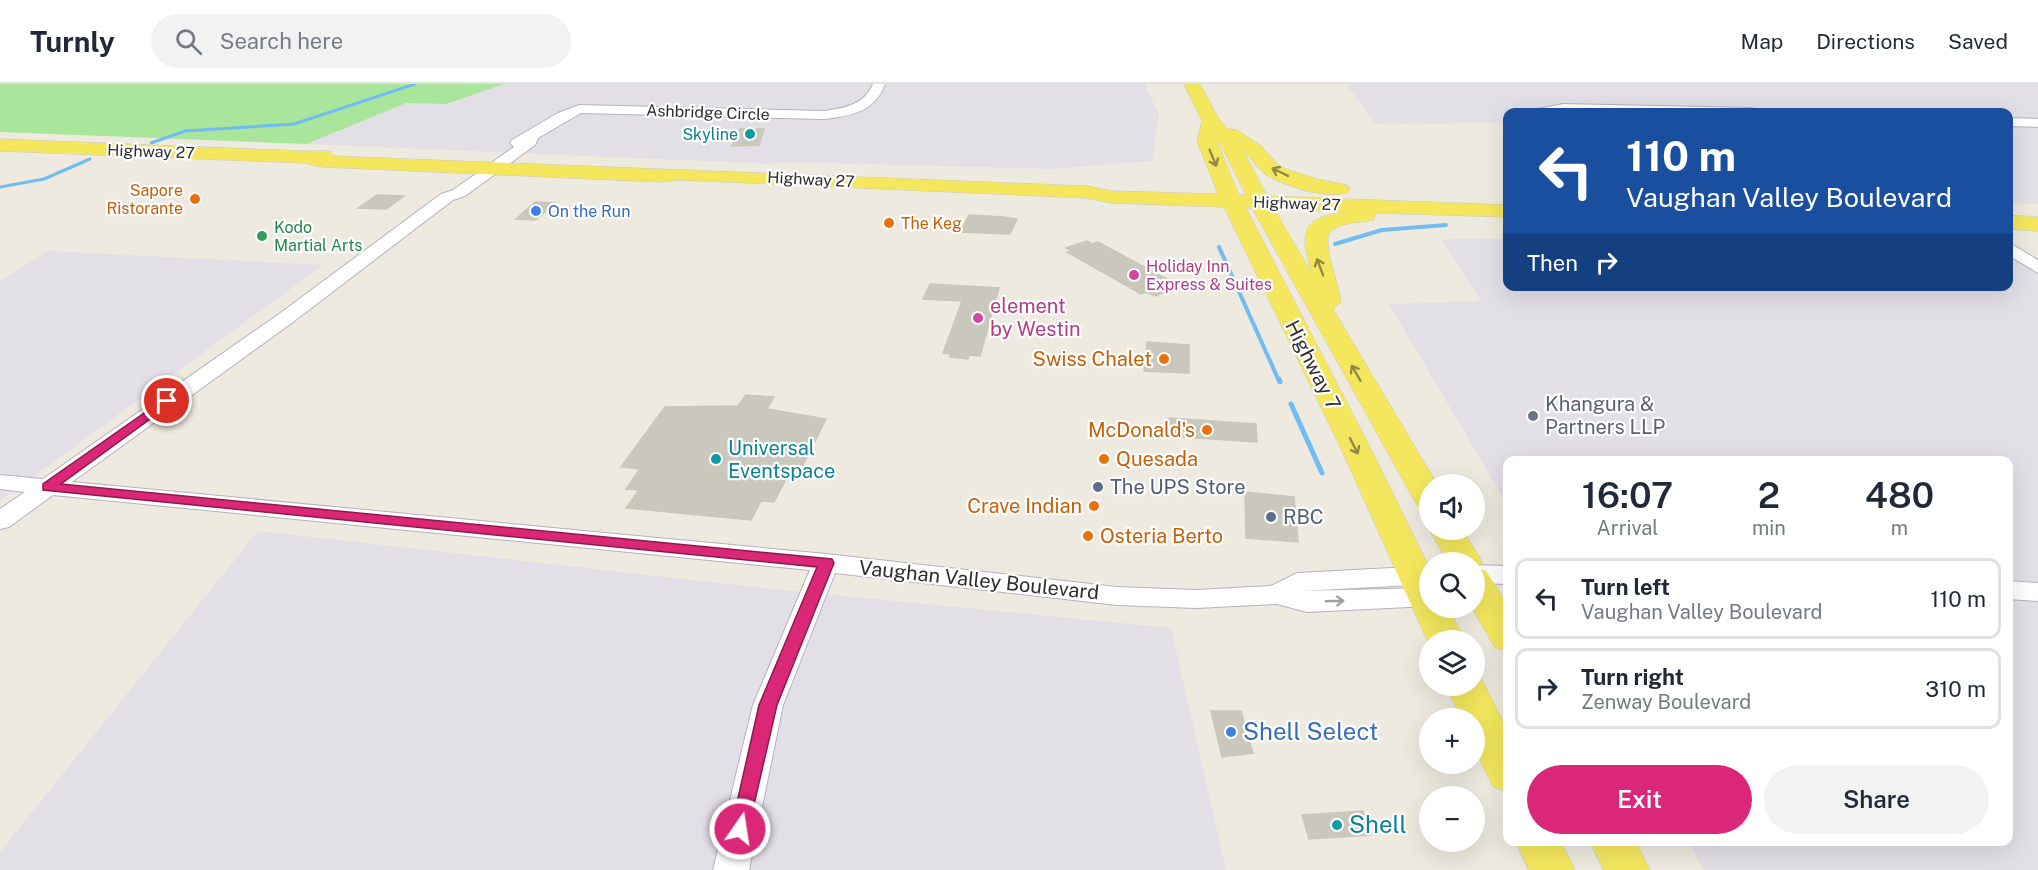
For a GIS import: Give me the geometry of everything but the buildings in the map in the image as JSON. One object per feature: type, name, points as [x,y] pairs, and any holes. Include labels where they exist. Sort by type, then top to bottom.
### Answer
[{"type":"main road","name":"Highway 7","points":[[1192,84],[1211,122],[1206,141],[1328,324],[1419,482]]},
{"type":"main road","points":[[1211,122],[1254,150],[1273,171],[1313,185],[1496,206]]},
{"type":"main road","name":"Highway 27","points":[[0,145],[303,156],[323,161],[491,163],[660,176],[680,174],[1086,192],[1112,197],[1243,197],[1496,206]]},
{"type":"main road","name":"Highway 7","points":[[1243,197],[1358,453],[1419,579]]},
{"type":"main road","points":[[1328,324],[1330,293],[1313,249],[1314,238],[1319,229],[1348,216],[1496,206]]},
{"type":"main road","points":[[2013,222],[2038,224]]},
{"type":"main road","points":[[2013,232],[2038,233]]},
{"type":"main road","points":[[1487,586],[1503,626]]},
{"type":"main road","points":[[1471,696],[1503,764]]},
{"type":"main road","points":[[1541,846],[1552,870]]},
{"type":"main road","points":[[1615,846],[1626,870]]},
{"type":"street","name":"Ashbridge Circle","points":[[0,521],[295,312],[447,197],[459,193],[491,163],[530,142],[531,137],[567,113],[585,108],[805,115],[833,113],[868,103],[875,97],[879,84]]},
{"type":"street","points":[[1563,108],[1596,108]]},
{"type":"street","points":[[2013,122],[2038,123]]},
{"type":"street","points":[[2013,250],[2038,268]]},
{"type":"street","name":"Vaughan Valley Boulevard","points":[[0,482],[826,563],[1117,596],[1196,599],[1277,595],[1307,602],[1419,594]]},
{"type":"street","points":[[731,870],[768,705],[826,563]]},
{"type":"street","points":[[2013,590],[2038,592]]},
{"type":"shaded area","points":[[504,84],[1145,84],[1159,115],[1152,161],[1053,169],[785,162],[773,164],[307,144],[406,103],[446,104]]},
{"type":"shaded area","points":[[1346,84],[2038,84],[2038,204],[2013,203],[2013,108],[1503,108],[1503,126],[1501,123],[1376,124]]},
{"type":"shaded area","points":[[1503,239],[1503,291],[2013,291],[2013,260],[2038,261],[2038,870],[1704,870],[1690,846],[2013,846],[2013,456],[1503,456],[1503,497],[1389,304],[1481,301],[1442,240]]},
{"type":"shaded area","points":[[48,251],[323,265],[0,501],[0,281]]},
{"type":"shaded area","points":[[258,531],[782,590],[1171,628],[1226,870],[0,870],[0,852]]},
{"type":"green space","points":[[0,84],[504,84],[446,104],[406,103],[307,144],[0,132]]},
{"type":"waterway","points":[[151,143],[185,131],[294,124],[415,84]]},
{"type":"waterway","points":[[0,187],[44,179],[90,159]]},
{"type":"waterway","points":[[1335,244],[1382,230],[1446,225]]},
{"type":"waterway","points":[[1219,247],[1279,381]]},
{"type":"waterway","points":[[1291,404],[1322,473]]},
{"type":"place","name":"Skyline","points":[[750,134]]},
{"type":"place","name":"Sapore Ristorante","points":[[195,199]]},
{"type":"place","name":"On the Run","points":[[536,211]]},
{"type":"place","name":"The Keg","points":[[889,223]]},
{"type":"place","name":"Kodo Martial Arts","points":[[262,236]]},
{"type":"place","name":"Holiday Inn Express & Suites","points":[[1134,275]]},
{"type":"place","name":"element by Westin","points":[[978,318]]},
{"type":"place","name":"Swiss Chalet","points":[[1164,359]]},
{"type":"place","name":"Khangura & Partners LLP","points":[[1533,416]]},
{"type":"place","name":"McDonald's","points":[[1207,430]]},
{"type":"place","name":"Universal Eventspace","points":[[716,459]]},
{"type":"place","name":"Quesada","points":[[1104,459]]},
{"type":"place","name":"The UPS Store","points":[[1098,487]]},
{"type":"place","name":"Crave Indian","points":[[1094,506]]},
{"type":"place","name":"RBC","points":[[1271,517]]},
{"type":"place","name":"Osteria Berto","points":[[1088,536]]},
{"type":"place","name":"Shell Select","points":[[1231,732]]},
{"type":"place","name":"Shell","points":[[1337,825]]},
{"type":"route","points":[[167,401],[48,487],[826,563],[768,705],[740,829]]}]
